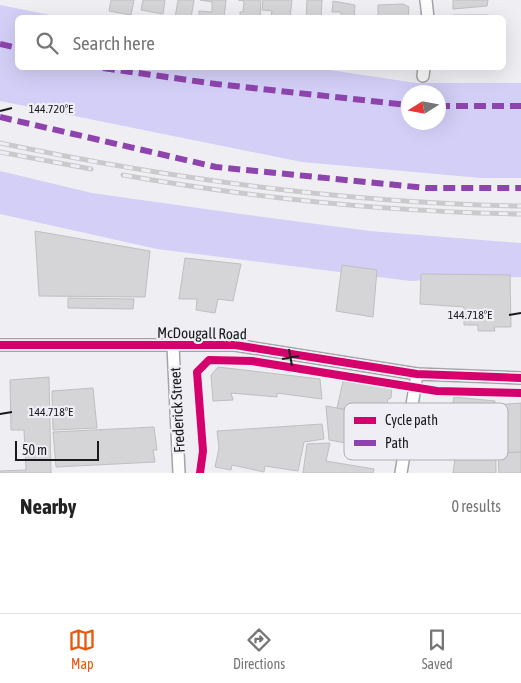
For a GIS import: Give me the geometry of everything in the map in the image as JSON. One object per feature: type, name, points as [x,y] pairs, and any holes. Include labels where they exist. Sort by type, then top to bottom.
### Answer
[{"type":"street","points":[[426,0],[428,15]]},
{"type":"street","name":"McDougall Road","points":[[0,345],[235,345],[417,374],[497,379],[521,378]]},
{"type":"street","name":"Frederick Street","points":[[173,346],[179,473]]},
{"type":"street","points":[[412,403],[417,374]]},
{"type":"street","points":[[401,473],[403,460]]},
{"type":"shaded area","points":[[0,5],[50,15],[15,15],[15,70],[330,70],[416,83],[521,83],[521,178],[481,178],[302,162],[0,101]]},
{"type":"shaded area","points":[[0,171],[92,193],[241,214],[370,231],[521,243],[521,277],[410,281],[157,249],[0,214]]},
{"type":"building","points":[[111,0],[134,0],[131,15],[109,11]]},
{"type":"building","points":[[143,0],[165,0],[163,14],[141,10]]},
{"type":"building","points":[[178,0],[194,0],[192,15],[176,15]]},
{"type":"building","points":[[200,0],[226,0],[224,15],[199,15],[199,11],[212,12],[212,2]]},
{"type":"building","points":[[238,0],[261,0],[260,15],[240,15],[240,12],[243,12],[244,1]]},
{"type":"building","points":[[263,0],[292,0],[290,15],[271,15],[272,11],[262,10]]},
{"type":"building","points":[[307,0],[322,0],[321,15],[306,15]]},
{"type":"building","points":[[453,0],[488,0],[487,6],[453,9]]},
{"type":"building","points":[[333,1],[355,5],[354,15],[341,15],[341,12],[332,12]]},
{"type":"building","points":[[403,4],[409,7],[408,15],[378,15],[378,5]]},
{"type":"building","points":[[35,231],[150,251],[145,297],[39,296]]},
{"type":"building","points":[[185,258],[241,264],[233,301],[218,299],[215,313],[196,310],[197,299],[179,299]]},
{"type":"building","points":[[342,265],[377,270],[373,317],[336,311]]},
{"type":"building","points":[[421,274],[510,275],[511,327],[494,327],[495,331],[478,331],[478,325],[464,325],[464,307],[420,304]]},
{"type":"building","points":[[68,298],[134,299],[133,309],[68,308]]},
{"type":"building","points":[[218,367],[320,379],[322,399],[277,393],[277,397],[231,393],[233,400],[213,401],[211,375]]},
{"type":"building","points":[[49,377],[51,473],[0,473],[0,471],[26,470],[24,430],[11,430],[10,380]]},
{"type":"building","points":[[343,381],[392,386],[391,398],[388,399],[387,403],[344,403],[344,409],[337,408]]},
{"type":"building","points":[[93,388],[97,428],[53,430],[52,391]]},
{"type":"building","points":[[454,397],[495,401],[495,403],[453,403]]},
{"type":"building","points":[[521,403],[521,452],[508,453],[508,404]]},
{"type":"building","points":[[326,406],[344,409],[344,443],[329,440]]},
{"type":"building","points":[[322,424],[324,439],[304,442],[298,471],[265,466],[264,472],[232,465],[231,470],[215,467],[219,448],[217,431]]},
{"type":"building","points":[[154,427],[157,450],[153,450],[155,462],[56,467],[53,432]]},
{"type":"building","points":[[330,443],[326,461],[374,469],[373,473],[303,473],[307,444]]},
{"type":"building","points":[[521,452],[521,473],[499,473],[498,460],[508,460],[508,453]]},
{"type":"building","points":[[455,460],[496,460],[496,473],[453,473]]},
{"type":"railway","points":[[0,143],[129,168],[259,187],[390,200],[521,206]]},
{"type":"railway","points":[[0,152],[91,169]]},
{"type":"railway","points":[[123,175],[222,191],[371,207],[521,214]]},
{"type":"marked path","points":[[0,44],[15,47]]},
{"type":"marked path","points":[[117,70],[216,84],[401,104]]},
{"type":"marked path","points":[[446,106],[521,106]]},
{"type":"marked path","points":[[0,117],[216,167],[426,188],[521,188]]},
{"type":"cycle path","points":[[0,345],[235,345],[417,374],[521,378]]},
{"type":"cycle path","points":[[200,473],[203,451],[197,372],[209,360],[252,361],[437,391],[521,393]]}]
